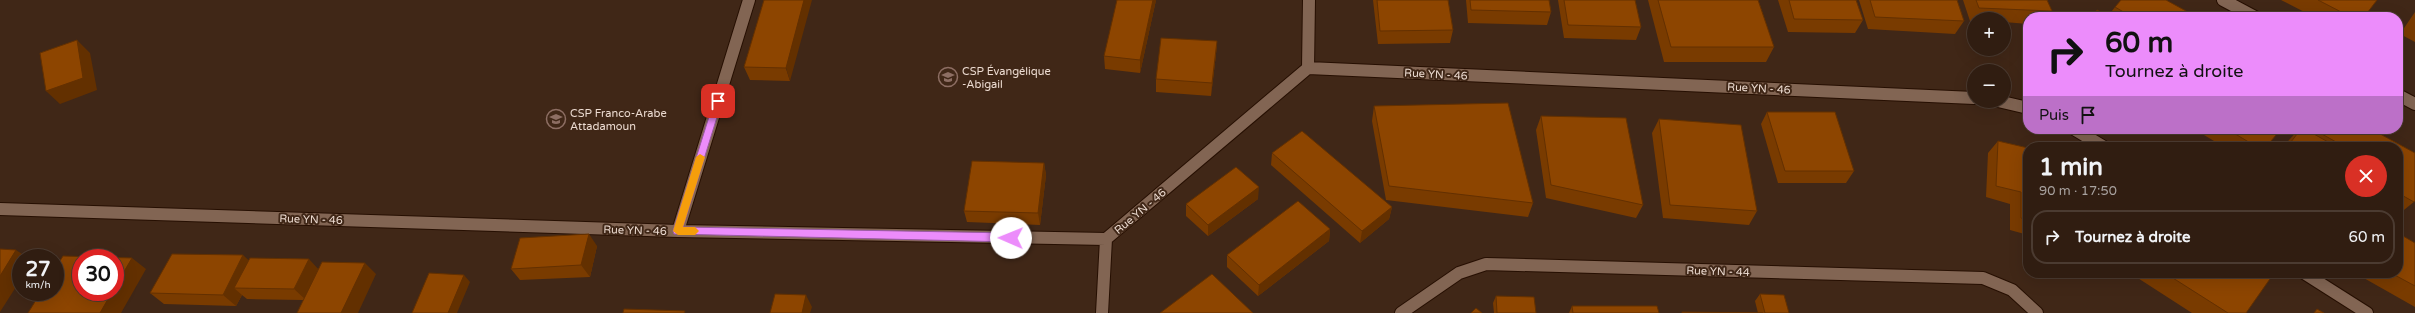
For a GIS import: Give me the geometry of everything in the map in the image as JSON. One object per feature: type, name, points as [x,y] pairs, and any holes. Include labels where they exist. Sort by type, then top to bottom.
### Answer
[{"type":"street","points":[[678,231],[750,0]]},
{"type":"street","points":[[1308,68],[1309,0]]},
{"type":"street","points":[[2224,0],[2246,12]]},
{"type":"street","name":"Rue YN - 46","points":[[0,209],[678,231],[1106,239],[1308,68],[1967,98]]},
{"type":"street","points":[[2403,98],[2415,104]]},
{"type":"street","points":[[2011,104],[2023,107]]},
{"type":"street","points":[[2082,134],[2096,142]]},
{"type":"street","points":[[1102,313],[1106,239]]},
{"type":"street","name":"Rue YN - 44","points":[[1401,313],[1459,273],[1486,264],[1983,278],[2012,290],[2036,313]]},
{"type":"street","points":[[2312,278],[2367,313]]},
{"type":"building","points":[[764,0],[804,0],[786,68],[744,67]]},
{"type":"building","points":[[1117,0],[1153,0],[1140,60],[1104,56]]},
{"type":"building","points":[[1377,0],[1448,0],[1453,30],[1380,31]]},
{"type":"building","points":[[1470,0],[1549,0],[1551,12],[1471,10]]},
{"type":"building","points":[[1564,0],[1635,0],[1641,27],[1568,25]]},
{"type":"building","points":[[1658,0],[1758,0],[1774,47],[1671,47]]},
{"type":"building","points":[[1789,0],[1856,0],[1863,20],[1794,19]]},
{"type":"building","points":[[1870,0],[1957,0],[1964,21],[1875,17]]},
{"type":"building","points":[[1976,0],[2047,0],[2052,11],[1979,8]]},
{"type":"building","points":[[2121,0],[2166,0],[2188,12],[2124,12],[2115,7]]},
{"type":"building","points":[[2318,0],[2377,0],[2368,12],[2341,12]]},
{"type":"building","points":[[1161,38],[1217,41],[1212,83],[1156,79]]},
{"type":"building","points":[[77,40],[83,78],[46,91],[40,53]]},
{"type":"building","points":[[1508,103],[1533,203],[1389,186],[1374,106]]},
{"type":"building","points":[[1767,112],[1835,112],[1854,171],[1785,171]]},
{"type":"building","points":[[1541,116],[1626,118],[1643,205],[1551,185]]},
{"type":"building","points":[[1659,119],[1741,125],[1757,211],[1670,205]]},
{"type":"building","points":[[1302,131],[1392,207],[1362,231],[1272,153]]},
{"type":"building","points":[[2235,134],[2277,134],[2270,142],[2249,142]]},
{"type":"building","points":[[2297,134],[2314,134],[2328,142],[2291,142]]},
{"type":"building","points":[[2322,134],[2380,134],[2395,142],[2336,142]]},
{"type":"building","points":[[1998,141],[2023,147],[2023,219],[2021,218],[2021,192],[1996,186]]},
{"type":"building","points":[[2403,146],[2415,153],[2414,202],[2403,196]]},
{"type":"building","points":[[972,161],[1044,163],[1038,213],[964,211]]},
{"type":"building","points":[[1236,167],[1259,187],[1208,225],[1186,204]]},
{"type":"building","points":[[1298,201],[1330,229],[1259,285],[1227,255]]},
{"type":"building","points":[[589,234],[581,265],[511,269],[520,238]]},
{"type":"building","points":[[2403,236],[2415,243],[2415,286],[2400,278],[2403,278]]},
{"type":"building","points":[[0,249],[12,250],[12,256],[0,276]]},
{"type":"building","points":[[172,254],[243,255],[223,295],[150,293]]},
{"type":"building","points":[[64,256],[72,256],[72,301],[107,301],[100,313],[28,313],[35,301],[64,301]]},
{"type":"building","points":[[124,258],[132,258],[124,272]]},
{"type":"building","points":[[250,258],[309,259],[294,289],[234,288]]},
{"type":"building","points":[[322,262],[365,263],[341,313],[297,313]]},
{"type":"building","points":[[429,273],[464,275],[448,313],[412,313]]},
{"type":"building","points":[[1212,274],[1253,313],[1160,313]]},
{"type":"building","points":[[2173,278],[2271,278],[2246,313],[2228,313]]},
{"type":"building","points":[[775,294],[806,295],[802,313],[770,313]]},
{"type":"building","points":[[1760,294],[1784,295],[1789,313],[1765,313]]},
{"type":"building","points":[[1496,296],[1534,297],[1536,313],[1497,313]]},
{"type":"building","points":[[1572,306],[1657,306],[1659,313],[1573,313]]},
{"type":"building","points":[[1476,308],[1482,313],[1471,313]]},
{"type":"building","points":[[624,309],[685,311],[684,313],[623,313]]},
{"type":"building","points":[[2317,309],[2324,313],[2314,313]]},
{"type":"building","points":[[1682,312],[1763,313],[1682,313]]},
{"type":"slow traffic","points":[[695,231],[678,231],[700,157]]},
{"type":"place","name":"CSP Évangélique -Abigail","points":[[948,77]]},
{"type":"place","name":"CSP Franco-Arabe Attadamoun","points":[[556,119]]},
{"type":"route","points":[[718,101],[678,231],[1011,238]]}]
